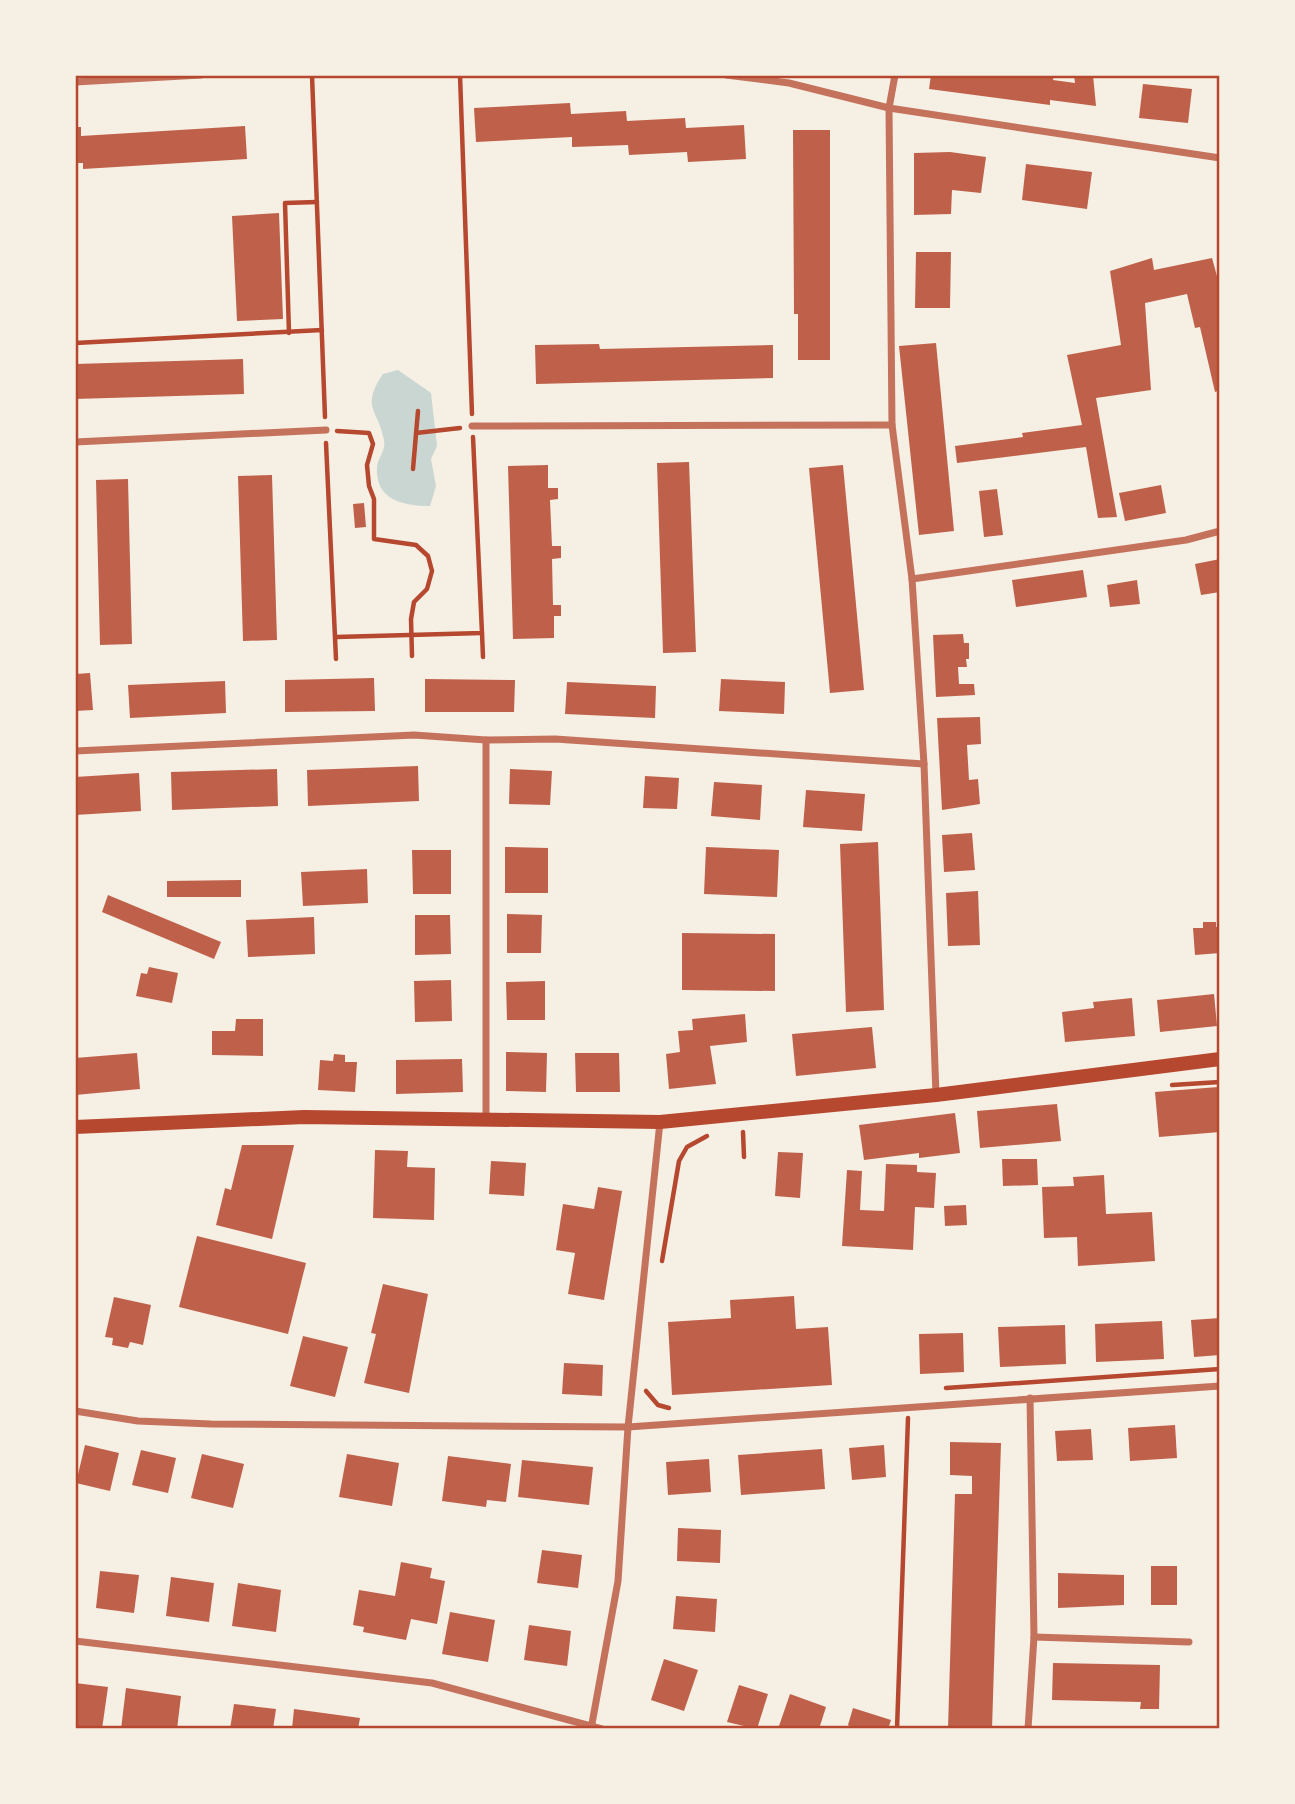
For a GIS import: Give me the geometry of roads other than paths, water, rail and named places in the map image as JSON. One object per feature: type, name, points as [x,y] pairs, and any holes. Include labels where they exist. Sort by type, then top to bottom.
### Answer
[{"type":"main road","points":[[75,1127],[304,1117],[660,1122],[936,1095],[1220,1059]]},
{"type":"street","points":[[75,82],[201,75]]},
{"type":"street","points":[[726,75],[789,83],[889,108],[1220,158]]},
{"type":"street","points":[[895,75],[889,108],[892,425],[912,579],[924,764],[936,1095]]},
{"type":"street","points":[[472,426],[892,425]]},
{"type":"street","points":[[75,442],[326,430]]},
{"type":"street","points":[[912,579],[1186,540],[1220,531]]},
{"type":"street","points":[[75,751],[414,735],[486,740],[555,739],[924,764]]},
{"type":"street","points":[[486,740],[486,1121]]},
{"type":"street","points":[[592,1727],[618,1581],[628,1427],[660,1122]]},
{"type":"street","points":[[75,1411],[138,1421],[211,1424],[628,1427],[1220,1386]]},
{"type":"street","points":[[1028,1729],[1034,1637],[1030,1398]]},
{"type":"street","points":[[1034,1637],[1189,1642]]},
{"type":"street","points":[[75,1641],[432,1683],[602,1729]]}]
